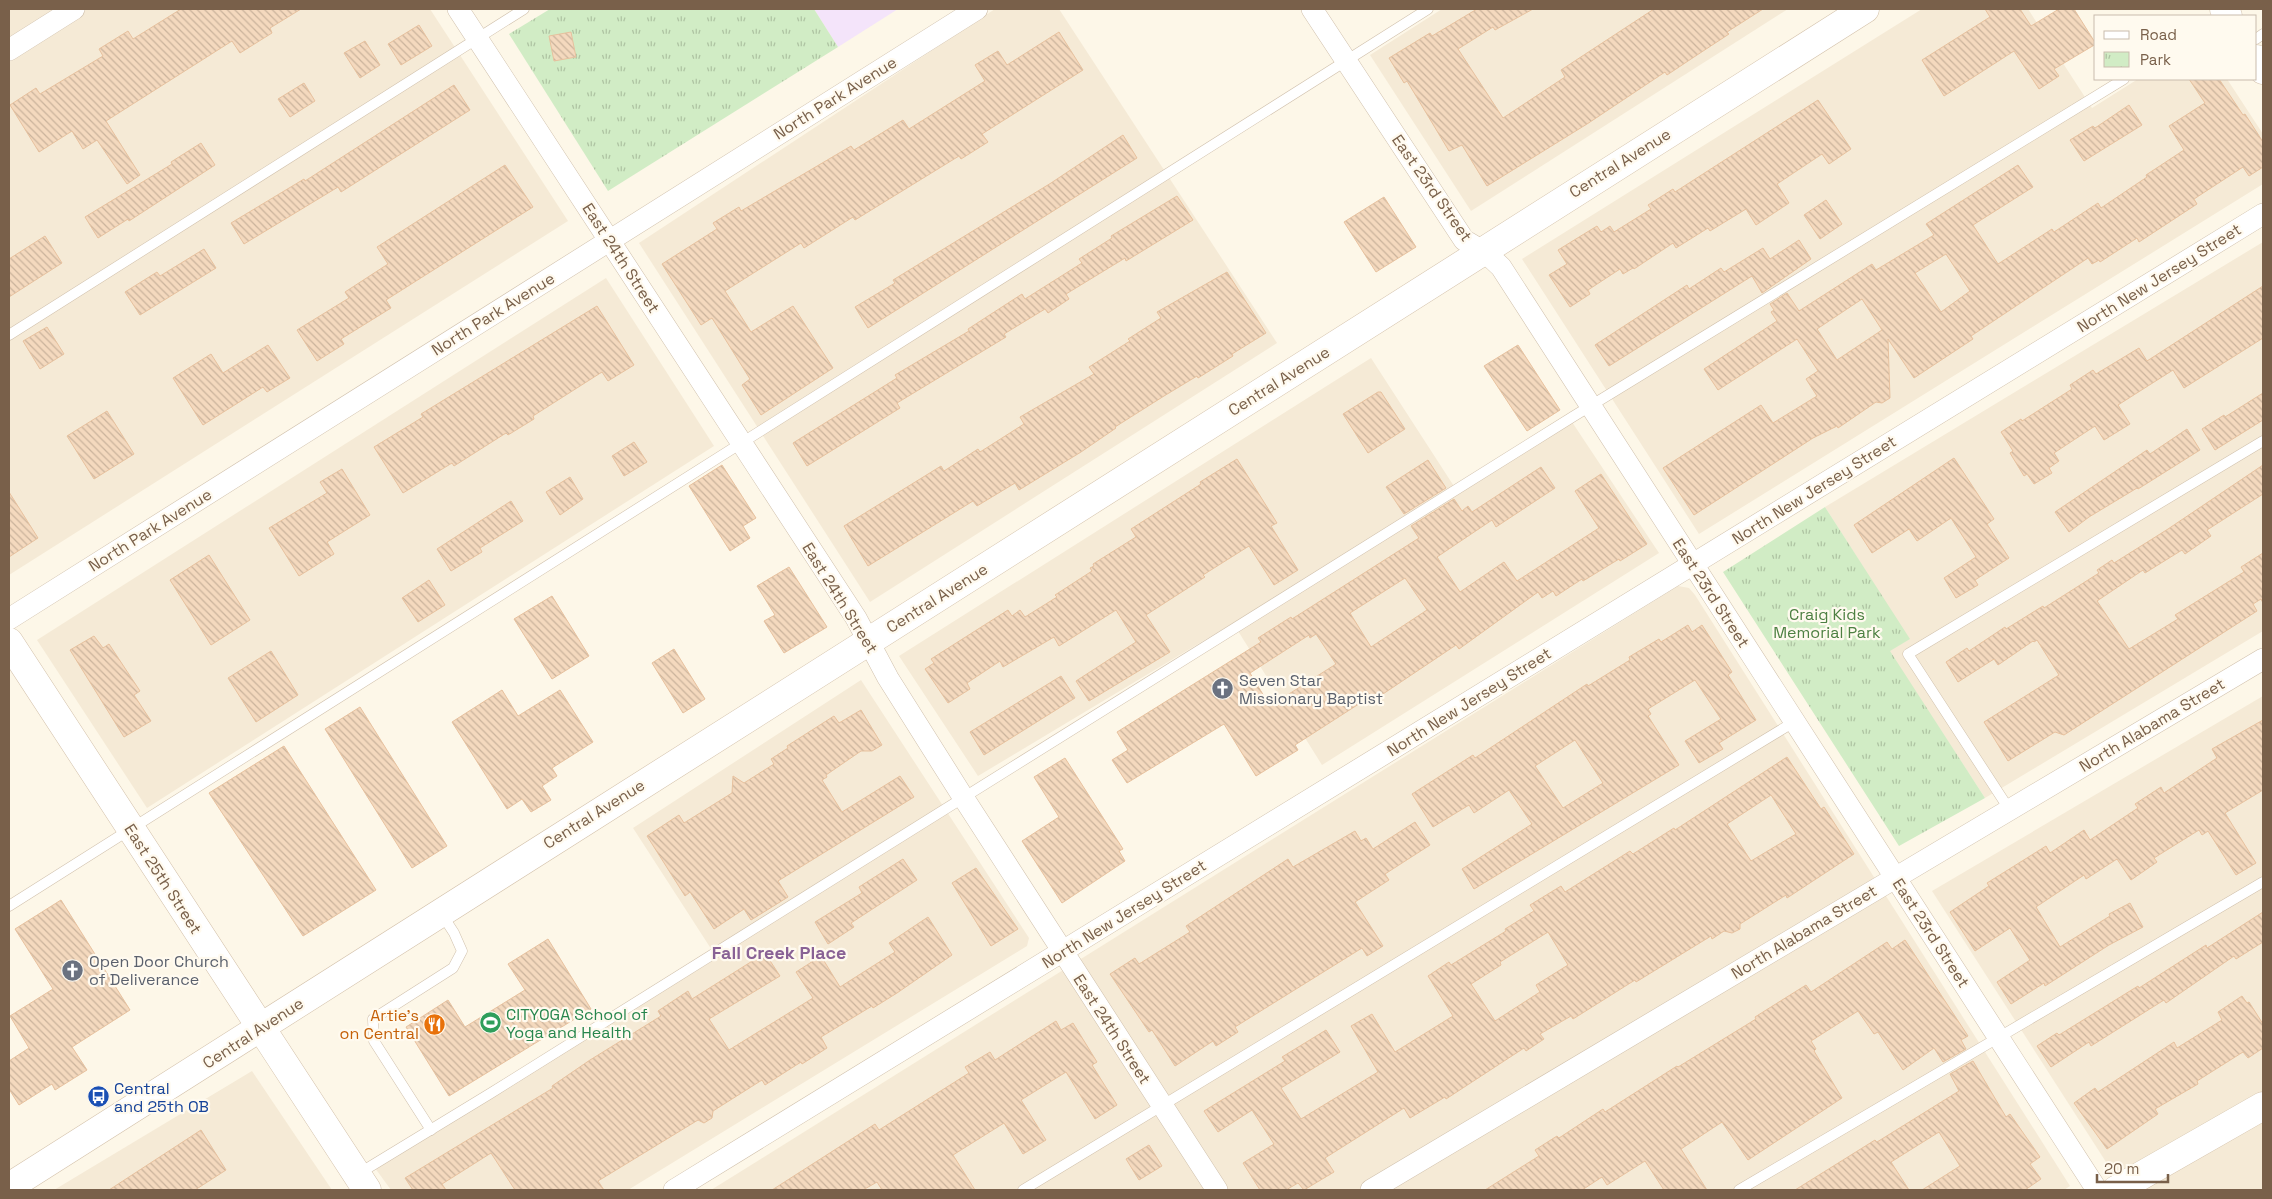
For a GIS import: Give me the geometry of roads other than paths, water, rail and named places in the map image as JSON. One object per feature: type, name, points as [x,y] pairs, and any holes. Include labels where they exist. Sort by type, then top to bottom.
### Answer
[{"type":"main road","name":"Central Avenue","points":[[9,1187],[1865,9]]},
{"type":"main road","name":"East 25th Street","points":[[9,642],[362,1182]]},
{"type":"main road","points":[[2116,1190],[2263,1106]]},
{"type":"street","points":[[9,50],[74,9]]},
{"type":"street","name":"East 24th Street","points":[[458,9],[856,618],[888,678],[963,797],[1217,1190]]},
{"type":"street","name":"North Park Avenue","points":[[9,619],[976,9]]},
{"type":"street","name":"East 23rd Street","points":[[1312,9],[1464,240],[1482,251],[1501,267],[2097,1190]]},
{"type":"street","name":"North New Jersey Street","points":[[674,1190],[2263,214]]},
{"type":"street","name":"North Alabama Street","points":[[1372,1190],[2263,659]]},
{"type":"lane","points":[[9,335],[524,9]]},
{"type":"lane","points":[[9,906],[1428,9]]},
{"type":"lane","points":[[362,1182],[431,1130],[1590,406],[1858,240],[2122,80]]},
{"type":"lane","points":[[2009,809],[1908,654],[2263,441]]},
{"type":"lane","points":[[1023,1190],[1794,722]]},
{"type":"lane","points":[[1740,1190],[2263,882]]},
{"type":"lane","points":[[431,1130],[374,1041],[373,1019],[453,968],[462,951],[454,933],[440,912]]},
{"type":"place","name":"Seven Star Missionary Baptist","points":[[1223,689]]},
{"type":"place","name":"Open Door Church of Deliverance","points":[[73,970]]},
{"type":"place","name":"CITYOGA School of Yoga and Health","points":[[490,1023]]},
{"type":"place","name":"Artie's on Central","points":[[435,1024]]},
{"type":"place","name":"Central and 25th OB","points":[[98,1097]]},
{"type":"district","name":"Fall Creek Place","points":[[779,952]]},
{"type":"park label","name":"Craig Kids Memorial Park","points":[[1827,623]]}]
